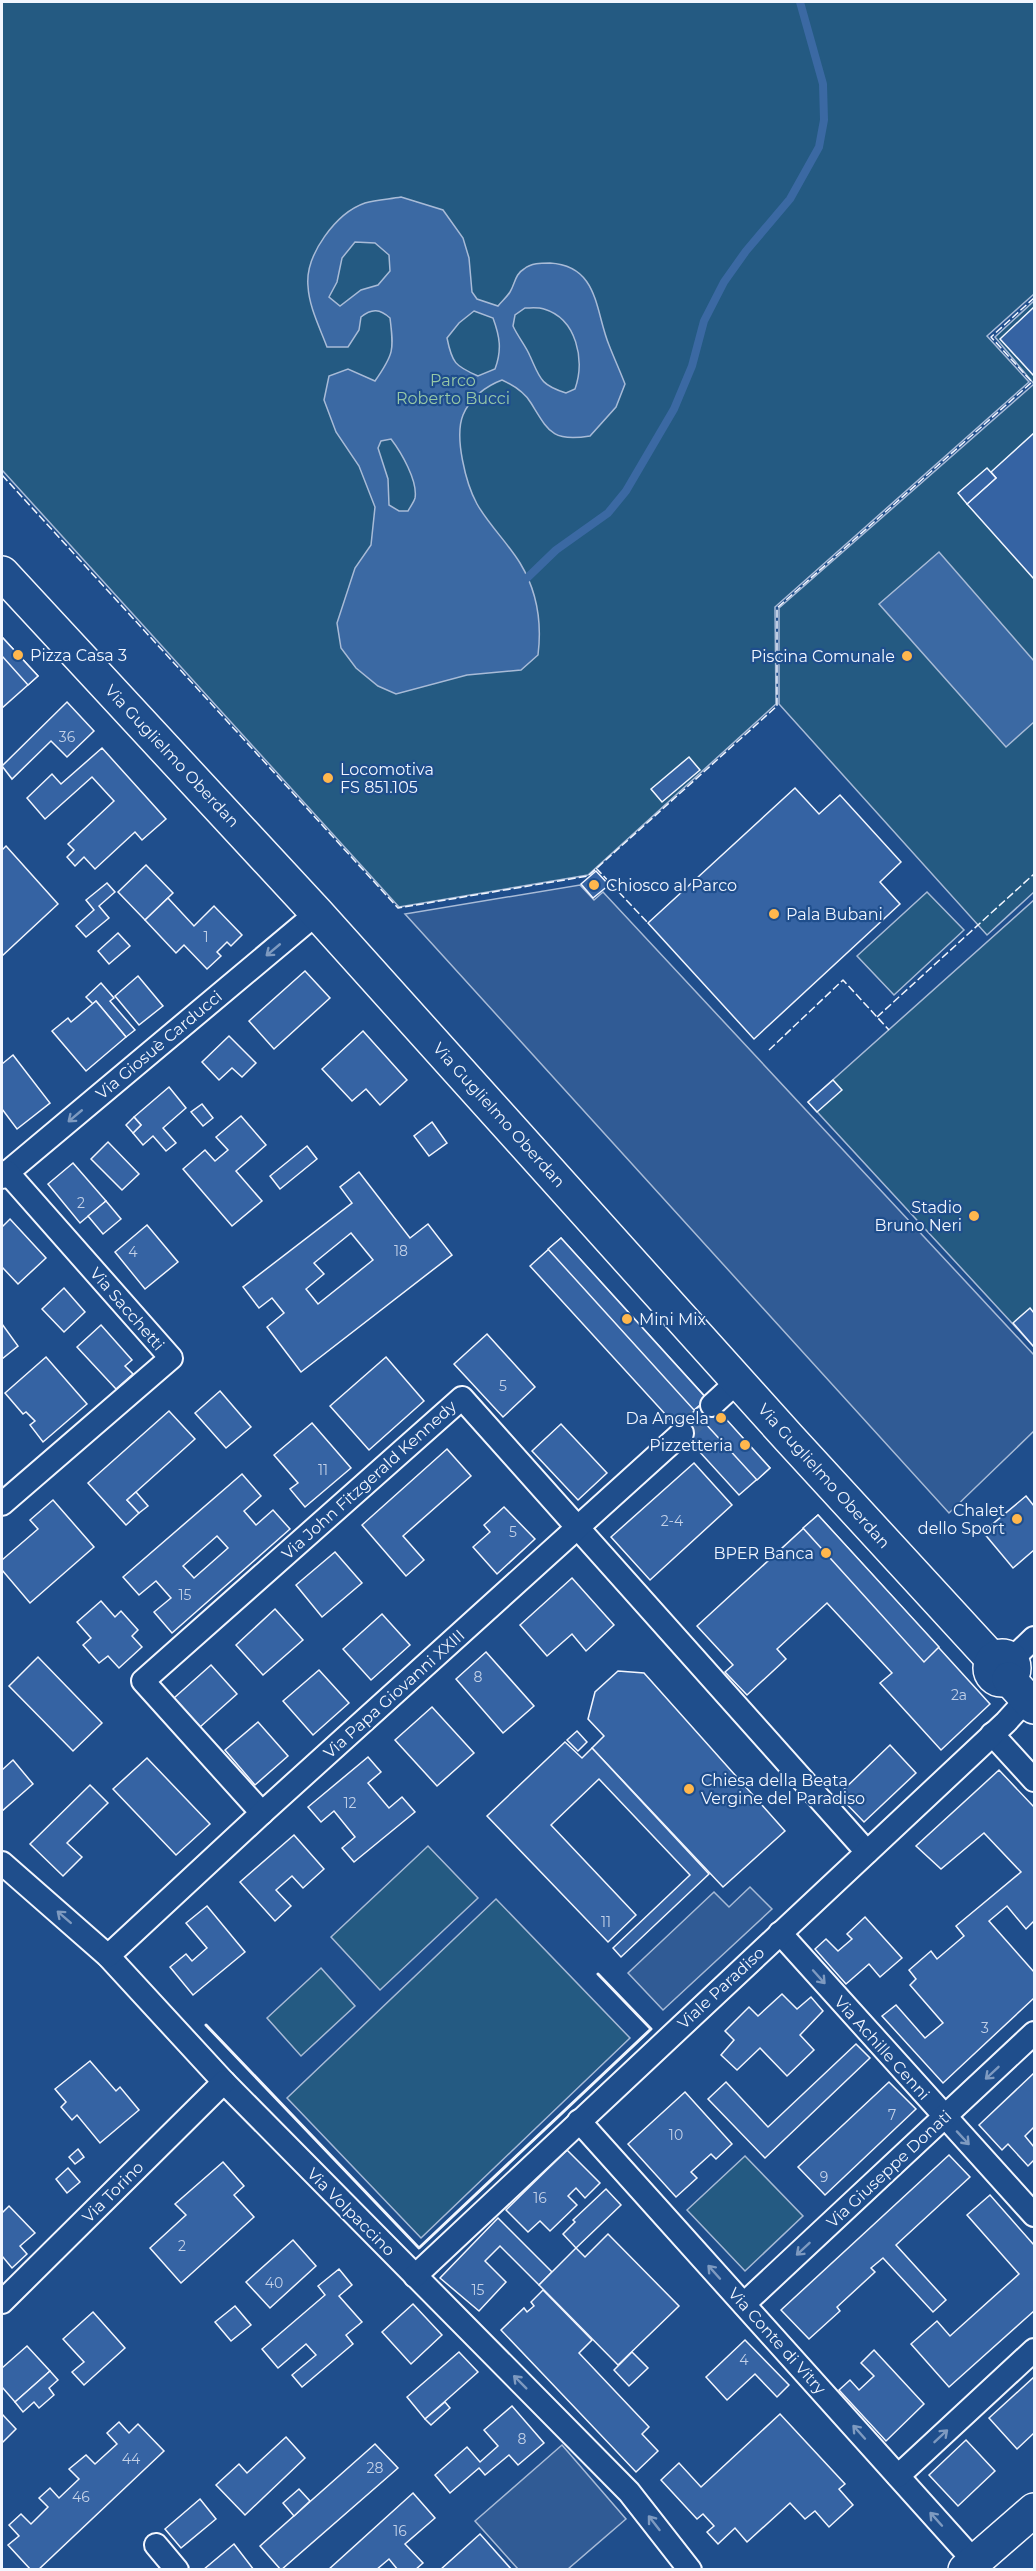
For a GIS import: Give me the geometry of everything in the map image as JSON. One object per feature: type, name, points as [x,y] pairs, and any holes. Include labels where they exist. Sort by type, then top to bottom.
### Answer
[{"type":"main road","name":"Via Guglielmo Oberdan","points":[[2,573],[317,912],[738,1381],[1018,1674]]},
{"type":"main road","points":[[970,2566],[1035,2510]]},
{"type":"street","name":"Via Giosuè Carducci","points":[[4,1175],[317,912]]},
{"type":"street","name":"Via Sacchetti","points":[[2,1504],[171,1358],[4,1175]]},
{"type":"street","points":[[712,1405],[738,1381]]},
{"type":"street","name":"Via John Fitzgerald Kennedy","points":[[262,1813],[143,1681],[462,1398],[867,1852]]},
{"type":"street","name":"Via Papa Giovanni XXIII","points":[[108,1956],[262,1813],[682,1433]]},
{"type":"street","name":"Viale Paradiso","points":[[415,2276],[992,1734],[1018,1674]]},
{"type":"street","points":[[992,1734],[1035,1780]]},
{"type":"street","name":"Via Volpaccino","points":[[2,1863],[108,1956],[224,2082],[629,2492],[690,2570]]},
{"type":"street","name":"Via Achille Cenni","points":[[780,1933],[1035,2215]]},
{"type":"street","name":"Via Giuseppe Donati","points":[[744,2304],[1035,2034]]},
{"type":"street","name":"Via Torino","points":[[2,2302],[224,2082]]},
{"type":"street","name":"Via Conte di Vitry","points":[[579,2121],[898,2476],[970,2566]]},
{"type":"street","points":[[898,2476],[1035,2350]]},
{"type":"street","points":[[156,2545],[177,2570]]},
{"type":"green space","name":"Parco Roberto Bucci","points":[[2,2],[1034,2],[1034,294],[987,336],[1029,382],[775,607],[776,704],[588,875],[399,907],[2,470]]},
{"type":"green space","points":[[1034,301],[1034,384],[995,337]]},
{"type":"green space","name":"Piscina Comunale","points":[[1034,384],[1034,892],[987,935],[779,704],[779,608]]},
{"type":"green space","points":[[927,892],[964,930],[894,995],[857,956]]},
{"type":"green space","name":"Stadio Bruno Neri","points":[[1034,900],[1034,1347],[808,1102]]},
{"type":"green space","points":[[428,1846],[478,1898],[380,1990],[331,1937]]},
{"type":"green space","points":[[496,1899],[630,2038],[421,2238],[287,2098]]},
{"type":"green space","points":[[321,1968],[355,2006],[301,2056],[267,2018]]},
{"type":"green space","points":[[745,2156],[803,2216],[745,2271],[687,2210]]},
{"type":"shaded area","points":[[401,197],[443,210],[463,238],[469,258],[472,292],[477,299],[498,306],[510,292],[521,271],[533,264],[550,263],[566,266],[578,272],[593,292],[604,332],[625,384],[616,407],[590,436],[567,437],[553,433],[525,396],[502,380],[484,389],[470,403],[463,415],[460,435],[465,473],[477,504],[515,555],[531,585],[539,619],[538,655],[521,670],[467,675],[396,694],[378,686],[356,668],[341,648],[337,623],[355,568],[371,545],[375,507],[359,466],[336,432],[324,400],[329,376],[348,369],[375,381],[391,351],[390,318],[379,311],[369,312],[361,317],[359,330],[348,347],[327,347],[313,310],[308,274],[324,237],[343,216],[365,203]],"holes":[[[355,242],[375,243],[389,255],[390,271],[378,285],[361,290],[340,306],[329,297],[337,282],[342,258]],[[525,308],[539,308],[555,314],[564,322],[576,342],[578,354],[578,378],[575,389],[566,393],[551,387],[542,380],[513,326],[515,315]],[[474,311],[493,318],[499,344],[499,356],[495,369],[478,376],[456,363],[447,338],[459,323]],[[391,439],[411,475],[415,498],[408,511],[399,511],[389,505],[388,479],[378,448],[381,441]]]},
{"type":"shaded area","points":[[939,552],[1034,661],[1034,722],[1006,747],[879,604]]},
{"type":"shaded area","points":[[580,885],[594,900],[603,892],[1034,1355],[1034,1431],[949,1513],[405,914]]},
{"type":"shaded area","points":[[750,1887],[772,1909],[663,2010],[628,1973],[714,1892],[729,1907]]},
{"type":"shaded area","points":[[562,2445],[626,2519],[568,2569],[518,2569],[475,2521]]},
{"type":"building","points":[[1034,307],[1034,376],[1000,339]]},
{"type":"building","points":[[1034,433],[1034,579],[967,504],[996,478],[991,472]]},
{"type":"building","points":[[987,468],[996,478],[967,504],[958,493]]},
{"type":"building","points":[[2,637],[38,676],[2,708]]},
{"type":"building","points":[[2,637],[38,676],[28,685],[2,656]]},
{"type":"building","points":[[67,702],[94,731],[67,757],[51,741],[12,779],[2,766]]},
{"type":"building","points":[[102,748],[166,819],[142,840],[135,832],[95,869],[84,857],[75,866],[67,857],[74,850],[68,844],[114,801],[92,777],[45,819],[27,798],[52,774],[61,784]]},
{"type":"building","points":[[689,757],[700,770],[662,802],[651,789]]},
{"type":"building","name":"Pala Bubani","points":[[795,788],[819,814],[840,795],[901,862],[880,882],[900,904],[754,1039],[648,923]]},
{"type":"building","points":[[6,846],[58,904],[2,956],[2,850]]},
{"type":"building","points":[[146,865],[173,893],[145,920],[118,892]]},
{"type":"building","points":[[596,871],[609,885],[593,898],[581,884]]},
{"type":"building","points":[[107,883],[115,892],[99,906],[109,918],[86,937],[76,926],[94,910],[86,900]]},
{"type":"building","points":[[168,898],[194,926],[214,906],[242,935],[231,946],[227,942],[217,952],[221,956],[207,969],[184,945],[176,953],[145,920]]},
{"type":"building","points":[[118,933],[130,946],[109,964],[98,951]]},
{"type":"building","points":[[305,971],[330,998],[274,1049],[249,1021]]},
{"type":"building","points":[[138,976],[163,1006],[139,1025],[115,996]]},
{"type":"building","points":[[101,983],[114,998],[110,1001],[135,1030],[126,1037],[96,1001],[93,1004],[86,997]]},
{"type":"building","points":[[96,1001],[126,1037],[86,1071],[52,1031],[68,1018],[71,1022]]},
{"type":"building","points":[[363,1031],[407,1080],[380,1105],[366,1089],[352,1101],[322,1069]]},
{"type":"building","points":[[229,1036],[256,1063],[242,1077],[232,1068],[219,1080],[202,1062]]},
{"type":"building","points":[[13,1055],[50,1103],[17,1129],[2,1109],[2,1064]]},
{"type":"building","points":[[833,1080],[842,1090],[817,1112],[808,1102]]},
{"type":"building","points":[[169,1087],[186,1108],[163,1128],[176,1143],[166,1151],[153,1136],[143,1145],[133,1133],[141,1125],[134,1117]]},
{"type":"building","points":[[202,1104],[213,1118],[203,1126],[191,1112]]},
{"type":"building","points":[[241,1116],[266,1145],[236,1171],[262,1201],[232,1226],[183,1169],[205,1150],[215,1161],[228,1150],[216,1137]]},
{"type":"building","points":[[134,1117],[141,1125],[133,1133],[126,1125]]},
{"type":"building","points":[[432,1122],[447,1143],[429,1156],[414,1136]]},
{"type":"building","points":[[108,1142],[139,1174],[122,1190],[91,1159]]},
{"type":"building","points":[[307,1146],[317,1159],[280,1189],[270,1176]]},
{"type":"building","points":[[73,1163],[106,1201],[80,1223],[48,1184]]},
{"type":"building","points":[[359,1172],[410,1238],[428,1224],[452,1255],[301,1372],[267,1327],[284,1313],[272,1298],[259,1308],[243,1287],[352,1203],[340,1187]],"holes":[[[351,1233],[373,1260],[318,1304],[306,1289],[324,1274],[314,1263]]]},
{"type":"building","points":[[106,1201],[121,1219],[103,1234],[88,1216]]},
{"type":"building","points":[[10,1219],[46,1258],[18,1284],[2,1267],[2,1227]]},
{"type":"building","points":[[147,1225],[178,1262],[145,1289],[115,1252]]},
{"type":"building","points":[[561,1238],[770,1468],[739,1495],[530,1266]]},
{"type":"building","points":[[561,1238],[707,1399],[694,1410],[548,1249]]},
{"type":"building","points":[[64,1288],[85,1312],[64,1332],[42,1309]]},
{"type":"building","points":[[1030,1308],[1034,1313],[1034,1347],[1013,1323]]},
{"type":"building","points":[[2,1324],[18,1346],[2,1359]]},
{"type":"building","points":[[101,1325],[132,1360],[125,1366],[133,1374],[116,1389],[77,1347]]},
{"type":"building","points":[[487,1334],[535,1387],[503,1417],[454,1364]]},
{"type":"building","points":[[46,1357],[87,1404],[43,1442],[30,1425],[35,1421],[26,1412],[23,1414],[5,1393]]},
{"type":"building","points":[[386,1357],[424,1401],[369,1450],[330,1406]]},
{"type":"building","points":[[220,1391],[251,1427],[226,1448],[195,1413]]},
{"type":"building","points":[[707,1399],[717,1409],[687,1438],[677,1427]]},
{"type":"building","points":[[717,1409],[770,1468],[757,1480],[704,1422]]},
{"type":"building","points":[[169,1411],[195,1439],[127,1500],[139,1513],[126,1525],[88,1483]]},
{"type":"building","points":[[312,1423],[351,1468],[305,1507],[290,1489],[298,1483],[274,1455]]},
{"type":"building","points":[[561,1424],[607,1473],[578,1500],[532,1451]]},
{"type":"building","points":[[447,1449],[471,1476],[403,1536],[424,1560],[406,1576],[362,1525]]},
{"type":"building","points":[[694,1463],[732,1505],[650,1580],[611,1537]]},
{"type":"building","points":[[242,1474],[261,1496],[244,1511],[256,1525],[273,1510],[290,1529],[172,1633],[154,1612],[171,1598],[156,1581],[139,1595],[123,1577]],"holes":[[[217,1536],[228,1548],[194,1578],[183,1566]]]},
{"type":"building","points":[[136,1492],[148,1506],[139,1513],[127,1500]]},
{"type":"building","name":"Chalet dello Sport","points":[[1026,1496],[1034,1506],[1034,1550],[1013,1568],[983,1532]]},
{"type":"building","points":[[53,1500],[94,1547],[30,1603],[2,1570],[2,1560],[38,1529],[30,1520]]},
{"type":"building","points":[[504,1507],[535,1539],[497,1574],[473,1547],[490,1532],[484,1525]]},
{"type":"building","points":[[818,1515],[990,1704],[941,1750],[880,1683],[892,1673],[827,1603],[777,1649],[786,1659],[747,1695],[725,1672],[733,1665],[697,1626]]},
{"type":"building","points":[[818,1515],[939,1647],[924,1662],[803,1528]]},
{"type":"building","points":[[335,1552],[362,1583],[322,1617],[296,1585]]},
{"type":"building","points":[[572,1578],[614,1625],[586,1651],[572,1634],[547,1656],[520,1625]]},
{"type":"building","points":[[101,1601],[115,1617],[121,1611],[138,1630],[132,1636],[142,1647],[119,1668],[108,1656],[99,1663],[83,1645],[91,1638],[77,1622]]},
{"type":"building","points":[[275,1609],[303,1640],[263,1675],[236,1645]]},
{"type":"building","points":[[382,1614],[410,1645],[371,1680],[343,1649]]},
{"type":"building","points":[[486,1652],[534,1706],[503,1733],[456,1679]]},
{"type":"building","points":[[38,1657],[102,1723],[73,1751],[9,1686]]},
{"type":"building","points":[[211,1665],[237,1694],[200,1727],[174,1698]]},
{"type":"building","points":[[319,1670],[349,1703],[313,1735],[283,1701]]},
{"type":"building","name":"Chiesa della Beata Vergine del Paradiso","points":[[618,1671],[644,1673],[785,1831],[723,1887],[592,1748],[604,1736],[588,1719],[595,1692]]},
{"type":"building","points":[[432,1707],[474,1753],[437,1786],[395,1740]]},
{"type":"building","points":[[258,1722],[288,1756],[255,1785],[225,1750]]},
{"type":"building","points":[[577,1731],[587,1742],[578,1751],[567,1740]]},
{"type":"building","points":[[565,1742],[582,1758],[592,1748],[709,1874],[621,1957],[613,1948],[690,1875],[599,1779],[551,1825],[636,1915],[608,1942],[487,1816]]},
{"type":"building","points":[[890,1745],[916,1773],[864,1822],[838,1795]]},
{"type":"building","points":[[368,1757],[381,1772],[368,1783],[389,1808],[402,1797],[415,1812],[354,1862],[342,1848],[355,1837],[334,1811],[321,1822],[308,1807]]},
{"type":"building","points":[[147,1758],[210,1824],[176,1855],[113,1789]]},
{"type":"building","points":[[13,1760],[33,1784],[2,1811],[2,1770]]},
{"type":"building","points":[[999,1770],[1034,1807],[1034,1921],[1026,1929],[1007,1906],[989,1921],[1034,1972],[1034,1998],[943,2083],[882,2016],[896,2005],[925,2038],[943,2023],[910,1985],[916,1979],[909,1970],[931,1951],[937,1959],[964,1936],[956,1926],[1021,1872],[984,1833],[941,1869],[916,1846]]},
{"type":"building","points":[[90,1785],[108,1803],[67,1843],[82,1857],[63,1876],[30,1844]]},
{"type":"building","points":[[294,1835],[324,1869],[303,1888],[292,1876],[276,1890],[291,1906],[275,1921],[240,1882]]},
{"type":"building","points":[[207,1906],[245,1952],[193,1995],[170,1967],[186,1954],[192,1961],[207,1948],[186,1923]]},
{"type":"building","points":[[865,1917],[902,1958],[880,1977],[869,1964],[846,1984],[815,1949],[826,1939],[838,1951],[852,1939],[847,1934]]},
{"type":"building","points":[[782,1994],[797,2009],[811,1997],[823,2011],[800,2035],[814,2050],[787,2076],[760,2048],[737,2070],[721,2055],[734,2040],[725,2031],[749,2007],[758,2016]]},
{"type":"building","points":[[856,2044],[870,2058],[765,2158],[708,2099],[726,2082],[768,2127]]},
{"type":"building","points":[[90,2061],[116,2091],[120,2087],[139,2110],[100,2143],[77,2115],[72,2120],[61,2107],[66,2102],[55,2089]]},
{"type":"building","points":[[1034,2073],[1034,2127],[1025,2136],[1034,2147],[1034,2160],[1028,2166],[1008,2144],[1002,2150],[979,2125]]},
{"type":"building","points":[[889,2082],[916,2109],[825,2195],[798,2167]]},
{"type":"building","points":[[685,2092],[732,2144],[716,2159],[711,2154],[691,2172],[697,2178],[676,2197],[628,2144]]},
{"type":"building","points":[[78,2149],[84,2157],[75,2164],[69,2157]]},
{"type":"building","points":[[567,2150],[600,2183],[585,2198],[576,2188],[568,2196],[577,2205],[550,2231],[540,2221],[528,2232],[506,2210]]},
{"type":"building","points":[[949,2155],[970,2177],[896,2245],[946,2300],[933,2312],[883,2258],[871,2268],[875,2272],[837,2307],[840,2311],[809,2339],[781,2310]]},
{"type":"building","points":[[223,2162],[244,2186],[234,2195],[254,2217],[181,2283],[150,2248],[186,2215],[175,2204]]},
{"type":"building","points":[[68,2168],[80,2182],[67,2193],[56,2179]]},
{"type":"building","points":[[606,2189],[621,2205],[576,2248],[563,2234],[575,2222],[573,2220]]},
{"type":"building","points":[[990,2195],[1034,2245],[1034,2311],[949,2387],[911,2344],[937,2321],[950,2336],[1019,2274],[967,2215]]},
{"type":"building","points":[[9,2206],[35,2233],[20,2246],[27,2254],[12,2268],[2,2256],[2,2213]]},
{"type":"building","points":[[498,2218],[552,2272],[539,2285],[500,2246],[485,2261],[506,2282],[479,2311],[440,2278]]},
{"type":"building","points":[[608,2234],[679,2306],[618,2365],[539,2285],[576,2248],[585,2257]]},
{"type":"building","points":[[293,2240],[316,2266],[270,2308],[246,2282]]},
{"type":"building","points":[[339,2269],[352,2285],[339,2296],[362,2322],[346,2335],[353,2344],[302,2387],[292,2375],[316,2355],[306,2344],[278,2368],[262,2349],[325,2295],[318,2286]]},
{"type":"building","points":[[543,2290],[592,2340],[579,2353],[649,2427],[642,2434],[658,2451],[636,2472],[501,2330],[524,2308],[527,2312],[534,2306],[531,2302]]},
{"type":"building","points":[[413,2304],[442,2335],[411,2364],[382,2332]]},
{"type":"building","points":[[235,2306],[251,2325],[231,2341],[215,2322]]},
{"type":"building","points":[[93,2312],[125,2348],[84,2385],[72,2372],[84,2362],[63,2339]]},
{"type":"building","points":[[745,2340],[789,2385],[777,2397],[755,2374],[727,2400],[706,2377]]},
{"type":"building","points":[[27,2346],[50,2371],[15,2402],[2,2387],[2,2368]]},
{"type":"building","points":[[874,2350],[924,2404],[886,2441],[839,2390],[850,2380],[859,2390],[874,2376],[861,2363]]},
{"type":"building","points":[[459,2352],[478,2372],[425,2419],[407,2397]]},
{"type":"building","points":[[632,2352],[648,2368],[629,2386],[614,2370]]},
{"type":"building","points":[[50,2371],[58,2380],[49,2388],[54,2395],[39,2408],[34,2402],[23,2412],[15,2402]]},
{"type":"building","points":[[1034,2377],[1034,2433],[1017,2449],[989,2418]]},
{"type":"building","points":[[445,2402],[450,2408],[431,2425],[425,2419]]},
{"type":"building","points":[[512,2406],[544,2443],[518,2465],[509,2455],[485,2475],[479,2468],[450,2493],[435,2475],[467,2447],[480,2462],[498,2446],[484,2430]]},
{"type":"building","points":[[2,2414],[16,2429],[2,2443]]},
{"type":"building","points":[[780,2414],[845,2484],[839,2489],[853,2505],[829,2527],[815,2511],[805,2519],[790,2503],[747,2542],[735,2528],[718,2544],[707,2532],[714,2526],[703,2514],[697,2519],[661,2480],[679,2463],[701,2487]]},
{"type":"building","points":[[119,2422],[129,2433],[138,2424],[164,2451],[38,2570],[31,2570],[8,2545],[19,2536],[9,2525],[21,2514],[31,2524],[48,2507],[39,2498],[50,2488],[59,2498],[79,2479],[69,2469],[86,2455],[95,2464],[117,2444],[107,2433]]},
{"type":"building","points":[[286,2437],[305,2458],[245,2515],[216,2485],[239,2464],[247,2473]]},
{"type":"building","points":[[966,2440],[995,2471],[958,2506],[929,2475]]},
{"type":"building","points":[[375,2444],[398,2468],[281,2570],[260,2546]]},
{"type":"building","points":[[299,2489],[310,2501],[294,2516],[283,2503]]},
{"type":"building","points":[[413,2493],[435,2518],[405,2544],[423,2563],[415,2570],[398,2570],[389,2559],[376,2570],[328,2570]]},
{"type":"building","points":[[200,2499],[216,2519],[181,2548],[165,2529]]},
{"type":"building","points":[[480,2534],[512,2570],[440,2570]]},
{"type":"building","points":[[234,2544],[254,2570],[203,2570]]},
{"type":"waterway","points":[[527,578],[556,550],[608,513],[626,491],[674,409],[692,366],[704,321],[724,282],[746,251],[790,199],[819,147],[824,120],[823,84],[800,2]]},
{"type":"tunnel","points":[[682,1433],[712,1405]]},
{"type":"fence","points":[[2,475],[398,908],[588,876],[777,706],[777,608],[1032,382],[991,337],[1034,298]]},
{"type":"fence","points":[[596,868],[648,923]]},
{"type":"fence","points":[[877,1017],[1034,874]]},
{"type":"fence","points":[[769,1050],[843,980],[889,1030]]},
{"type":"wall","points":[[206,2025],[419,2248],[651,2029],[598,1974]]},
{"type":"place","name":"Pizza Casa 3","points":[[18,655]]},
{"type":"place","name":"Piscina Comunale","points":[[907,656]]},
{"type":"place","name":"Locomotiva FS 851.105","points":[[328,778]]},
{"type":"place","name":"Chiosco al Parco","points":[[594,885]]},
{"type":"place","name":"Pala Bubani","points":[[774,914]]},
{"type":"place","name":"Stadio Bruno Neri","points":[[974,1216]]},
{"type":"place","name":"Mini Mix","points":[[627,1319]]},
{"type":"place","name":"Da Angela","points":[[721,1418]]},
{"type":"place","name":"Pizzetteria","points":[[745,1445]]},
{"type":"place","name":"Chalet dello Sport","points":[[1017,1519]]},
{"type":"place","name":"BPER Banca","points":[[826,1553]]},
{"type":"place","name":"Chiesa della Beata Vergine del Paradiso","points":[[689,1789]]}]
